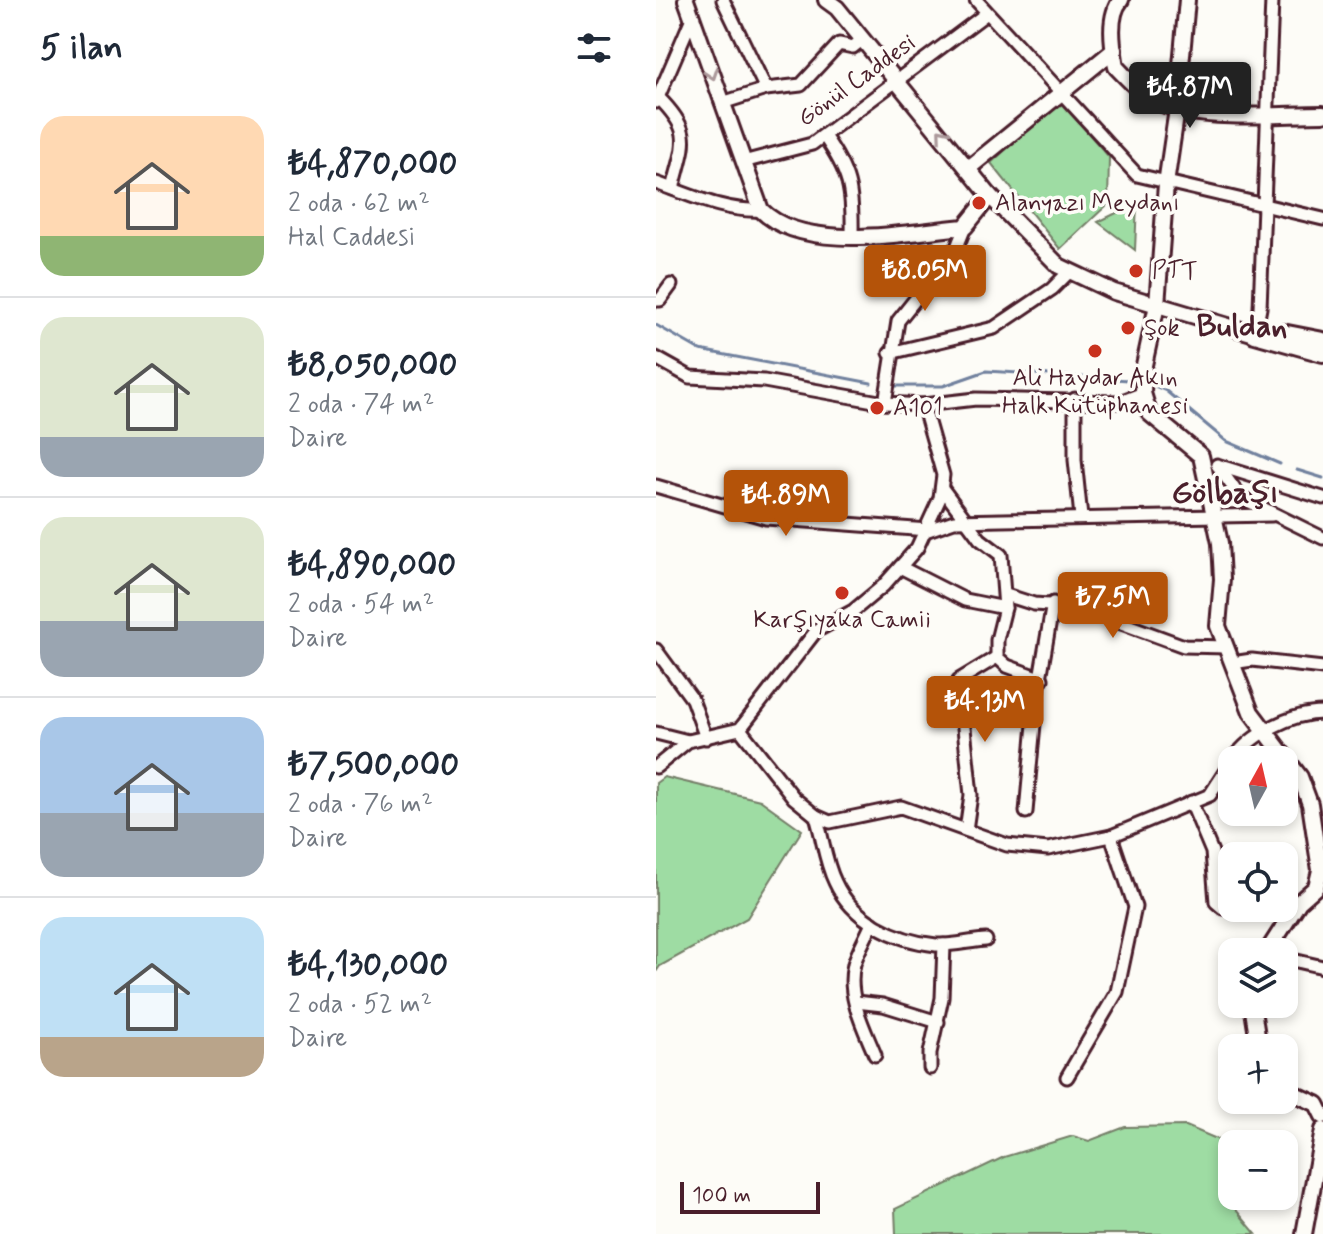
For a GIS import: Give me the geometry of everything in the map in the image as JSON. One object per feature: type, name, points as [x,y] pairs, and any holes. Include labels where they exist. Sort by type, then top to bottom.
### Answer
[{"type":"main road","points":[[1255,334],[1268,330],[1323,341]]},
{"type":"main road","points":[[1255,334],[1323,353]]},
{"type":"street","points":[[686,0],[761,210],[775,224],[822,236],[965,227]]},
{"type":"street","points":[[723,0],[766,89]]},
{"type":"street","points":[[826,0],[898,80],[990,196],[1059,266],[1114,292],[1255,334],[1260,308],[1272,0]]},
{"type":"street","points":[[976,0],[1137,175],[1166,184],[1262,202],[1323,219]]},
{"type":"street","points":[[1121,0],[1116,6],[1116,67],[1134,86],[1154,100],[1177,109],[1323,114]]},
{"type":"street","points":[[1187,0],[1177,109],[1166,184],[1157,305],[1144,365],[1143,393],[1149,413],[1201,456],[1218,466],[1323,498]]},
{"type":"street","name":"Gönül Caddesi","points":[[743,162],[799,149],[824,136],[987,13]]},
{"type":"street","points":[[673,189],[685,132],[680,119],[657,100],[692,18]]},
{"type":"street","points":[[722,103],[766,89],[801,85],[839,44],[853,47],[863,39]]},
{"type":"street","points":[[970,167],[1114,50]]},
{"type":"street","points":[[824,136],[848,175],[853,196],[852,235]]},
{"type":"street","points":[[656,183],[718,206],[741,211],[761,210]]},
{"type":"street","points":[[885,403],[890,353],[898,321],[957,247],[965,227],[990,196]]},
{"type":"street","points":[[890,353],[994,328],[1052,289],[1070,271]]},
{"type":"street","points":[[656,300],[660,300],[671,285]]},
{"type":"street","points":[[656,358],[690,377],[764,381],[885,403],[923,405],[976,399],[1120,402],[1143,393]]},
{"type":"street","points":[[1075,399],[1075,460],[1081,517]]},
{"type":"street","points":[[656,733],[688,741],[740,729],[816,631],[853,611],[900,567],[928,530],[942,488],[943,475],[923,405]]},
{"type":"street","points":[[1201,456],[1216,516],[1222,579],[1218,626],[1251,712],[1300,777],[1310,804],[1321,873],[1316,887],[1298,899]]},
{"type":"street","points":[[1218,466],[1240,497],[1323,538]]},
{"type":"street","points":[[656,486],[766,518],[928,530],[954,521],[1272,515]]},
{"type":"street","points":[[942,488],[968,522],[1001,555],[1005,602],[997,640],[997,657],[1007,666],[1042,679]]},
{"type":"street","points":[[900,567],[965,600],[1053,603],[1078,607],[1184,646],[1227,647]]},
{"type":"street","points":[[1026,812],[1053,603]]},
{"type":"street","points":[[656,650],[692,699],[706,738]]},
{"type":"street","points":[[966,830],[971,795],[959,680],[997,657]]},
{"type":"street","points":[[1232,663],[1252,660],[1323,668]]},
{"type":"street","points":[[1244,746],[1291,718],[1323,713]]},
{"type":"street","points":[[740,729],[794,798],[816,816],[830,822],[901,807],[1007,845],[1048,849],[1111,836],[1210,795],[1218,783]]},
{"type":"street","points":[[656,767],[688,741]]},
{"type":"street","points":[[1191,802],[1212,852],[1218,904]]},
{"type":"street","points":[[816,816],[833,880],[843,899],[872,923],[893,935],[944,945],[986,940]]},
{"type":"street","points":[[1067,1077],[1117,992],[1135,907],[1111,836]]},
{"type":"street","points":[[872,923],[854,964],[852,986],[875,1055]]},
{"type":"street","points":[[930,1068],[930,1053],[938,1022],[944,945]]},
{"type":"street","points":[[1298,961],[1323,967]]},
{"type":"street","points":[[856,1002],[883,1005],[938,1022]]},
{"type":"street","points":[[1298,1095],[1317,1104],[1323,1116]]},
{"type":"street","points":[[1304,1234],[1323,1130]]},
{"type":"green space","points":[[1060,101],[1109,157],[1108,204],[1060,249],[991,163]]},
{"type":"green space","points":[[1137,203],[1135,250],[1098,222]]},
{"type":"green space","points":[[664,777],[760,800],[802,830],[747,918],[660,966],[656,972],[656,783]]},
{"type":"green space","points":[[1186,1126],[1218,1140],[1218,1210],[1236,1210],[1256,1234],[896,1234],[895,1209],[1004,1157],[1073,1136],[1089,1141],[1125,1127]]},
{"type":"waterway","points":[[656,325],[700,350],[871,383]]},
{"type":"waterway","points":[[893,386],[943,386],[986,371],[1129,380]]},
{"type":"waterway","points":[[1150,384],[1166,391],[1226,441],[1280,464]]},
{"type":"waterway","points":[[1297,470],[1323,478]]},
{"type":"place","name":"Alanyazı Meydanı","points":[[979,203]]},
{"type":"place","name":"PTT","points":[[1136,271]]},
{"type":"place","name":"Şok","points":[[1128,328]]},
{"type":"place","name":"Ali Haydar Akın Halk Kütüphanesi","points":[[1095,351]]},
{"type":"place","name":"A101","points":[[877,408]]},
{"type":"place","name":"Karşıyaka Camii","points":[[842,593]]},
{"type":"district","name":"Buldan","points":[[1242,327]]},
{"type":"district","name":"Gölbaşı","points":[[1225,493]]}]
